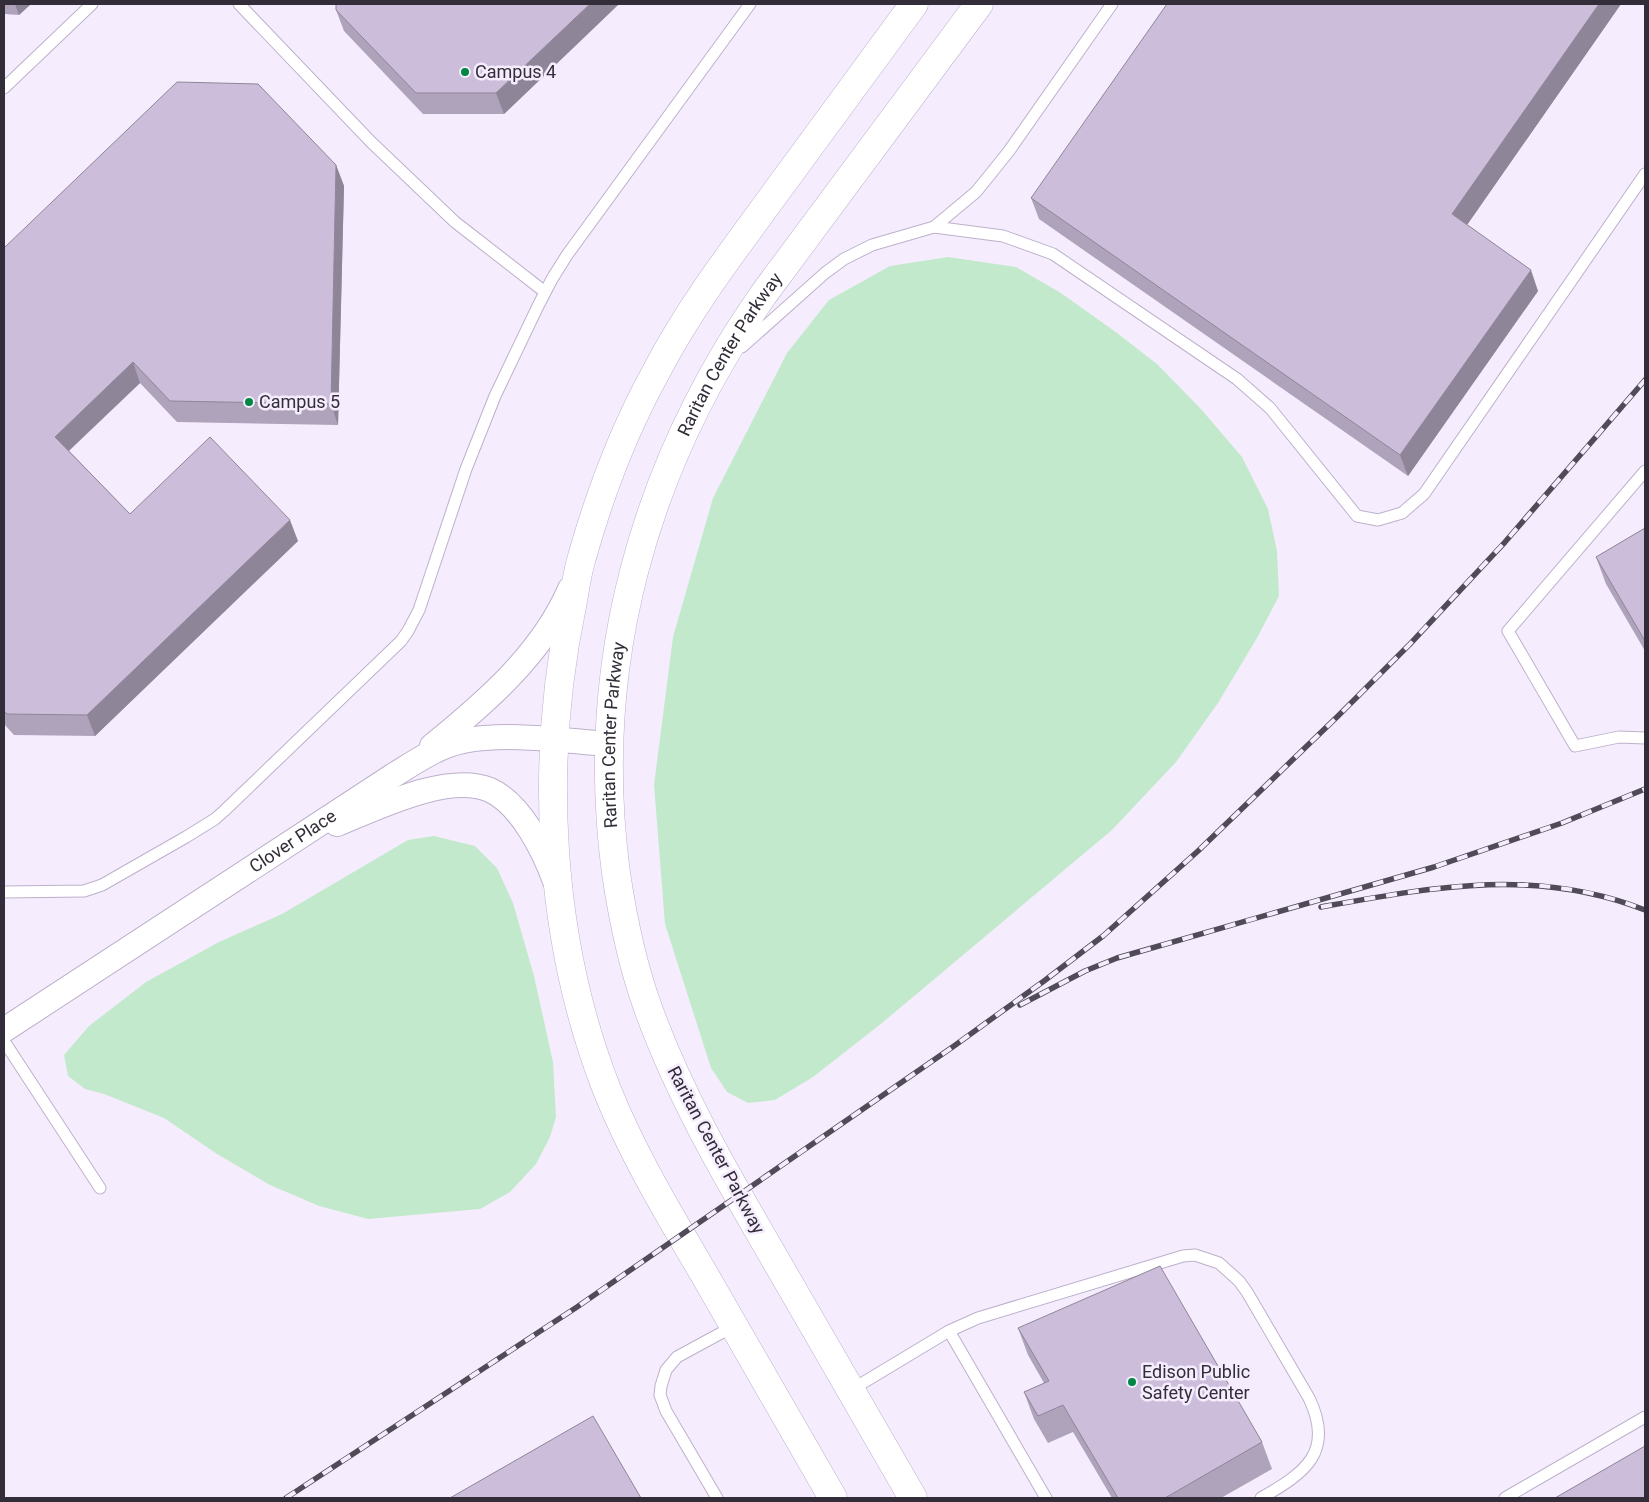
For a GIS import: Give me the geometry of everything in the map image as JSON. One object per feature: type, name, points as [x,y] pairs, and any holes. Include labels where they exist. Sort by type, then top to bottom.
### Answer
[{"type":"street","points":[[394,775],[427,750],[498,688],[542,638],[565,602],[611,470],[632,418],[657,369],[717,273],[914,4]]},
{"type":"street","name":"Raritan Center Parkway","points":[[913,1498],[700,1127],[676,1078],[647,1006],[628,944],[617,879],[610,807],[609,744],[613,687],[630,586],[645,533],[673,456],[696,407],[738,333],[978,4]]},
{"type":"street","points":[[580,561],[565,642],[554,740],[553,811],[560,898],[575,982],[588,1033],[612,1102],[657,1194],[833,1498]]},
{"type":"street","name":"Clover Place","points":[[4,1030],[428,754],[462,741],[501,738],[609,744]]},
{"type":"street","points":[[257,864],[336,825],[398,800],[448,786],[478,786],[490,790],[501,797],[519,814],[548,865],[560,898]]},
{"type":"lane","points":[[4,88],[92,4]]},
{"type":"lane","points":[[239,4],[371,142],[455,222],[545,292]]},
{"type":"lane","points":[[4,892],[84,891],[93,888],[205,825],[224,811],[401,641],[419,610],[466,469],[495,396],[545,292],[567,255],[750,4]]},
{"type":"lane","points":[[715,371],[825,273],[844,259],[872,246],[934,227],[976,192],[1009,152],[1112,4]]},
{"type":"lane","points":[[934,227],[1003,236],[1053,254],[1237,379],[1270,408],[1357,516],[1378,520],[1402,513],[1424,494],[1645,174]]},
{"type":"lane","points":[[1645,472],[1508,631],[1575,746],[1619,737],[1645,738]]},
{"type":"lane","points":[[4,1041],[100,1188]]},
{"type":"lane","points":[[850,1390],[948,1331],[978,1318],[1183,1256],[1195,1255],[1219,1263],[1235,1276],[1247,1292],[1316,1412],[1318,1424],[1317,1448],[1308,1464],[1293,1479],[1261,1498]]},
{"type":"lane","points":[[717,1498],[666,1411],[660,1395],[666,1370],[677,1357],[734,1326]]},
{"type":"lane","points":[[948,1331],[1046,1498]]},
{"type":"lane","points":[[1506,1498],[1645,1417]]},
{"type":"green space","points":[[948,257],[1016,267],[1061,293],[1157,364],[1201,409],[1242,457],[1268,509],[1277,551],[1279,596],[1257,638],[1218,703],[1176,762],[1112,830],[882,1023],[813,1077],[775,1100],[748,1103],[727,1092],[711,1068],[665,924],[654,785],[673,637],[713,498],[787,353],[829,300],[890,266]]},
{"type":"green space","points":[[434,836],[475,846],[497,868],[513,903],[534,976],[553,1062],[556,1117],[550,1137],[536,1164],[510,1192],[480,1209],[368,1219],[319,1206],[270,1185],[217,1154],[164,1118],[104,1094],[85,1089],[68,1076],[64,1055],[89,1026],[146,982],[219,942],[282,914],[408,840]]},
{"type":"building","name":"Campus 4","points":[[336,4],[590,4],[496,93],[416,93],[336,10]]},
{"type":"building","points":[[1167,4],[1599,4],[1452,214],[1531,270],[1400,455],[1031,198]]},
{"type":"building","name":"Campus 5","points":[[177,82],[258,84],[336,165],[331,404],[170,401],[133,362],[55,437],[130,514],[210,437],[290,520],[87,715],[7,714],[4,711],[4,248]]},
{"type":"building","points":[[1645,528],[1645,641],[1596,557]]},
{"type":"building","name":"Edison Public Safety Center","points":[[1160,1266],[1262,1442],[1165,1498],[1118,1498],[1063,1405],[1038,1416],[1024,1392],[1049,1381],[1018,1328]]},
{"type":"building","points":[[593,1416],[641,1498],[450,1498]]},
{"type":"building","points":[[1645,1446],[1645,1498],[1555,1498]]},
{"type":"railway","points":[[286,1498],[577,1307],[954,1046],[1103,936],[1198,851],[1409,645],[1505,542],[1645,380]]},
{"type":"railway","points":[[1020,1005],[1085,971],[1117,958],[1434,867],[1562,823],[1645,789]]},
{"type":"railway","points":[[1321,907],[1444,888],[1524,885],[1564,889],[1604,897],[1645,910]]},
{"type":"place","name":"Campus 4","points":[[465,72]]},
{"type":"place","name":"Campus 5","points":[[249,402]]},
{"type":"place","name":"Edison Public Safety Center","points":[[1132,1382]]}]
